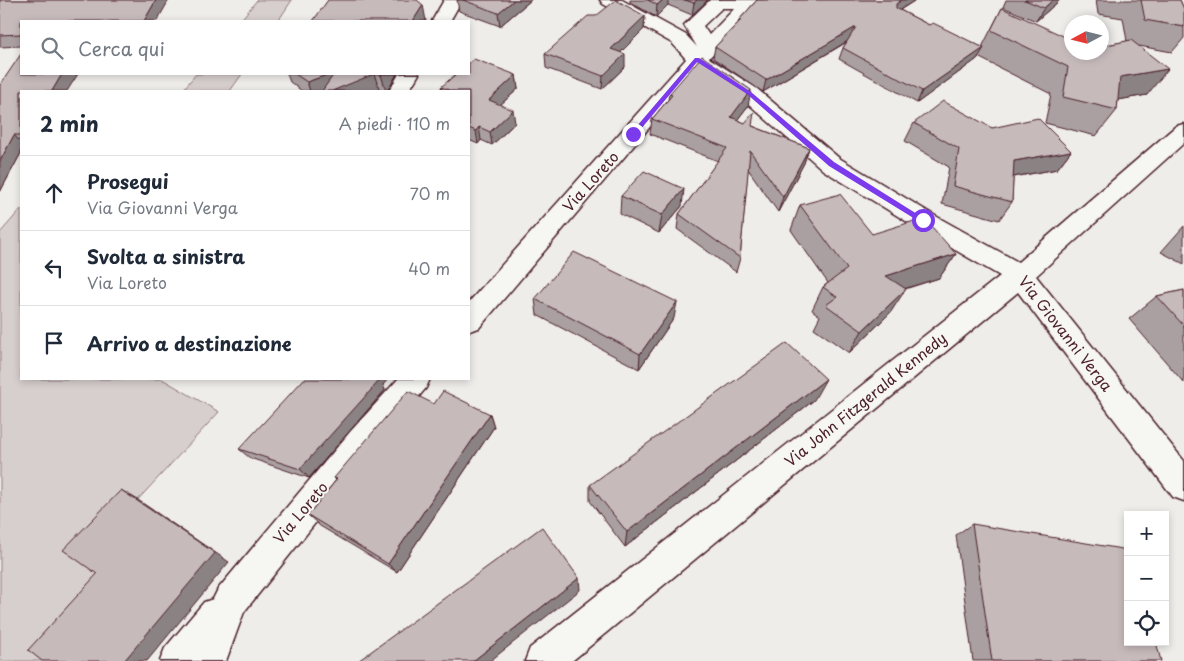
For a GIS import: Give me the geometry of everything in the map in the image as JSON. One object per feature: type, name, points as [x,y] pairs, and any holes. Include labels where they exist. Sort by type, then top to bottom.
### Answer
[{"type":"street","points":[[441,20],[453,0]]},
{"type":"street","points":[[609,0],[702,53]]},
{"type":"street","points":[[702,53],[693,25],[717,3],[753,1]]},
{"type":"street","name":"Via Loreto","points":[[470,319],[702,53],[753,1]]},
{"type":"street","name":"Via Giovanni Verga","points":[[702,53],[831,164],[923,220],[1020,275],[1184,486]]},
{"type":"street","points":[[400,90],[408,75]]},
{"type":"street","name":"Via John Fitzgerald Kennedy","points":[[543,661],[1020,275],[1184,131]]},
{"type":"street","name":"Via Loreto","points":[[208,661],[230,600],[360,442],[415,380]]},
{"type":"street","points":[[178,661],[230,600]]},
{"type":"shaded area","points":[[257,0],[292,0],[279,20],[241,20]]},
{"type":"shaded area","points":[[195,75],[241,75],[231,90],[183,90]]},
{"type":"shaded area","points":[[20,210],[20,380],[164,380],[219,412],[84,558],[117,582],[59,661],[0,661],[0,233]]},
{"type":"building","points":[[0,0],[156,0],[145,20],[20,20],[20,34],[0,35]]},
{"type":"building","points":[[328,0],[417,0],[423,5],[414,20],[314,20]]},
{"type":"building","points":[[463,0],[514,0],[498,13]]},
{"type":"building","points":[[616,0],[645,16],[611,49],[625,54],[603,76],[545,54],[588,16],[596,16]]},
{"type":"building","points":[[648,0],[663,0],[657,5]]},
{"type":"building","points":[[685,0],[697,0],[694,3]]},
{"type":"building","points":[[757,0],[902,0],[896,4],[896,8],[929,25],[933,23],[984,48],[922,91],[843,48],[856,27],[766,80],[715,47]]},
{"type":"building","points":[[1025,0],[1053,0],[1044,8]]},
{"type":"building","points":[[1141,0],[1180,0],[1184,9],[1184,27],[1145,20]]},
{"type":"building","points":[[1002,8],[1064,36],[1064,60],[1109,60],[1109,45],[1131,40],[1168,69],[1120,77],[1117,110],[1063,97],[1068,67],[991,30]]},
{"type":"building","points":[[20,55],[20,75],[61,75],[53,90],[20,90],[20,135],[14,135],[0,161],[0,85]]},
{"type":"building","points":[[702,56],[751,90],[731,117],[745,123],[754,112],[752,126],[809,148],[783,197],[750,151],[740,258],[679,214],[727,148],[652,119],[672,95],[669,94]]},
{"type":"building","points":[[474,59],[516,75],[489,100],[513,110],[490,132],[479,127],[476,131],[470,128],[470,90],[449,90],[441,87],[455,75],[470,75],[470,62]]},
{"type":"building","points":[[296,75],[326,75],[307,82]]},
{"type":"building","points":[[333,75],[372,75],[334,90],[323,90]]},
{"type":"building","points":[[943,101],[992,128],[1038,118],[1071,151],[1014,161],[1012,202],[953,186],[959,149],[914,123]]},
{"type":"building","points":[[644,171],[684,189],[662,215],[621,196]]},
{"type":"building","points":[[840,194],[872,234],[924,218],[956,254],[886,276],[906,289],[862,331],[826,305],[837,297],[823,287],[847,269],[800,205]]},
{"type":"building","points":[[574,252],[677,302],[640,354],[535,299]]},
{"type":"building","points":[[1184,290],[1184,326],[1157,296]]},
{"type":"building","points":[[787,343],[826,379],[627,532],[590,485]]},
{"type":"building","points":[[303,380],[380,380],[300,469],[239,449]]},
{"type":"building","points":[[408,391],[434,404],[443,391],[490,414],[388,564],[308,515],[337,479],[334,478]]},
{"type":"building","points":[[121,490],[215,553],[124,661],[42,661],[28,650],[97,574],[63,550]]},
{"type":"building","points":[[972,524],[1124,549],[1124,646],[1157,646],[1161,661],[992,661]]},
{"type":"building","points":[[542,527],[579,578],[473,661],[358,661]]},
{"type":"route","points":[[633,134],[697,59],[749,93],[831,164],[923,220]]}]
